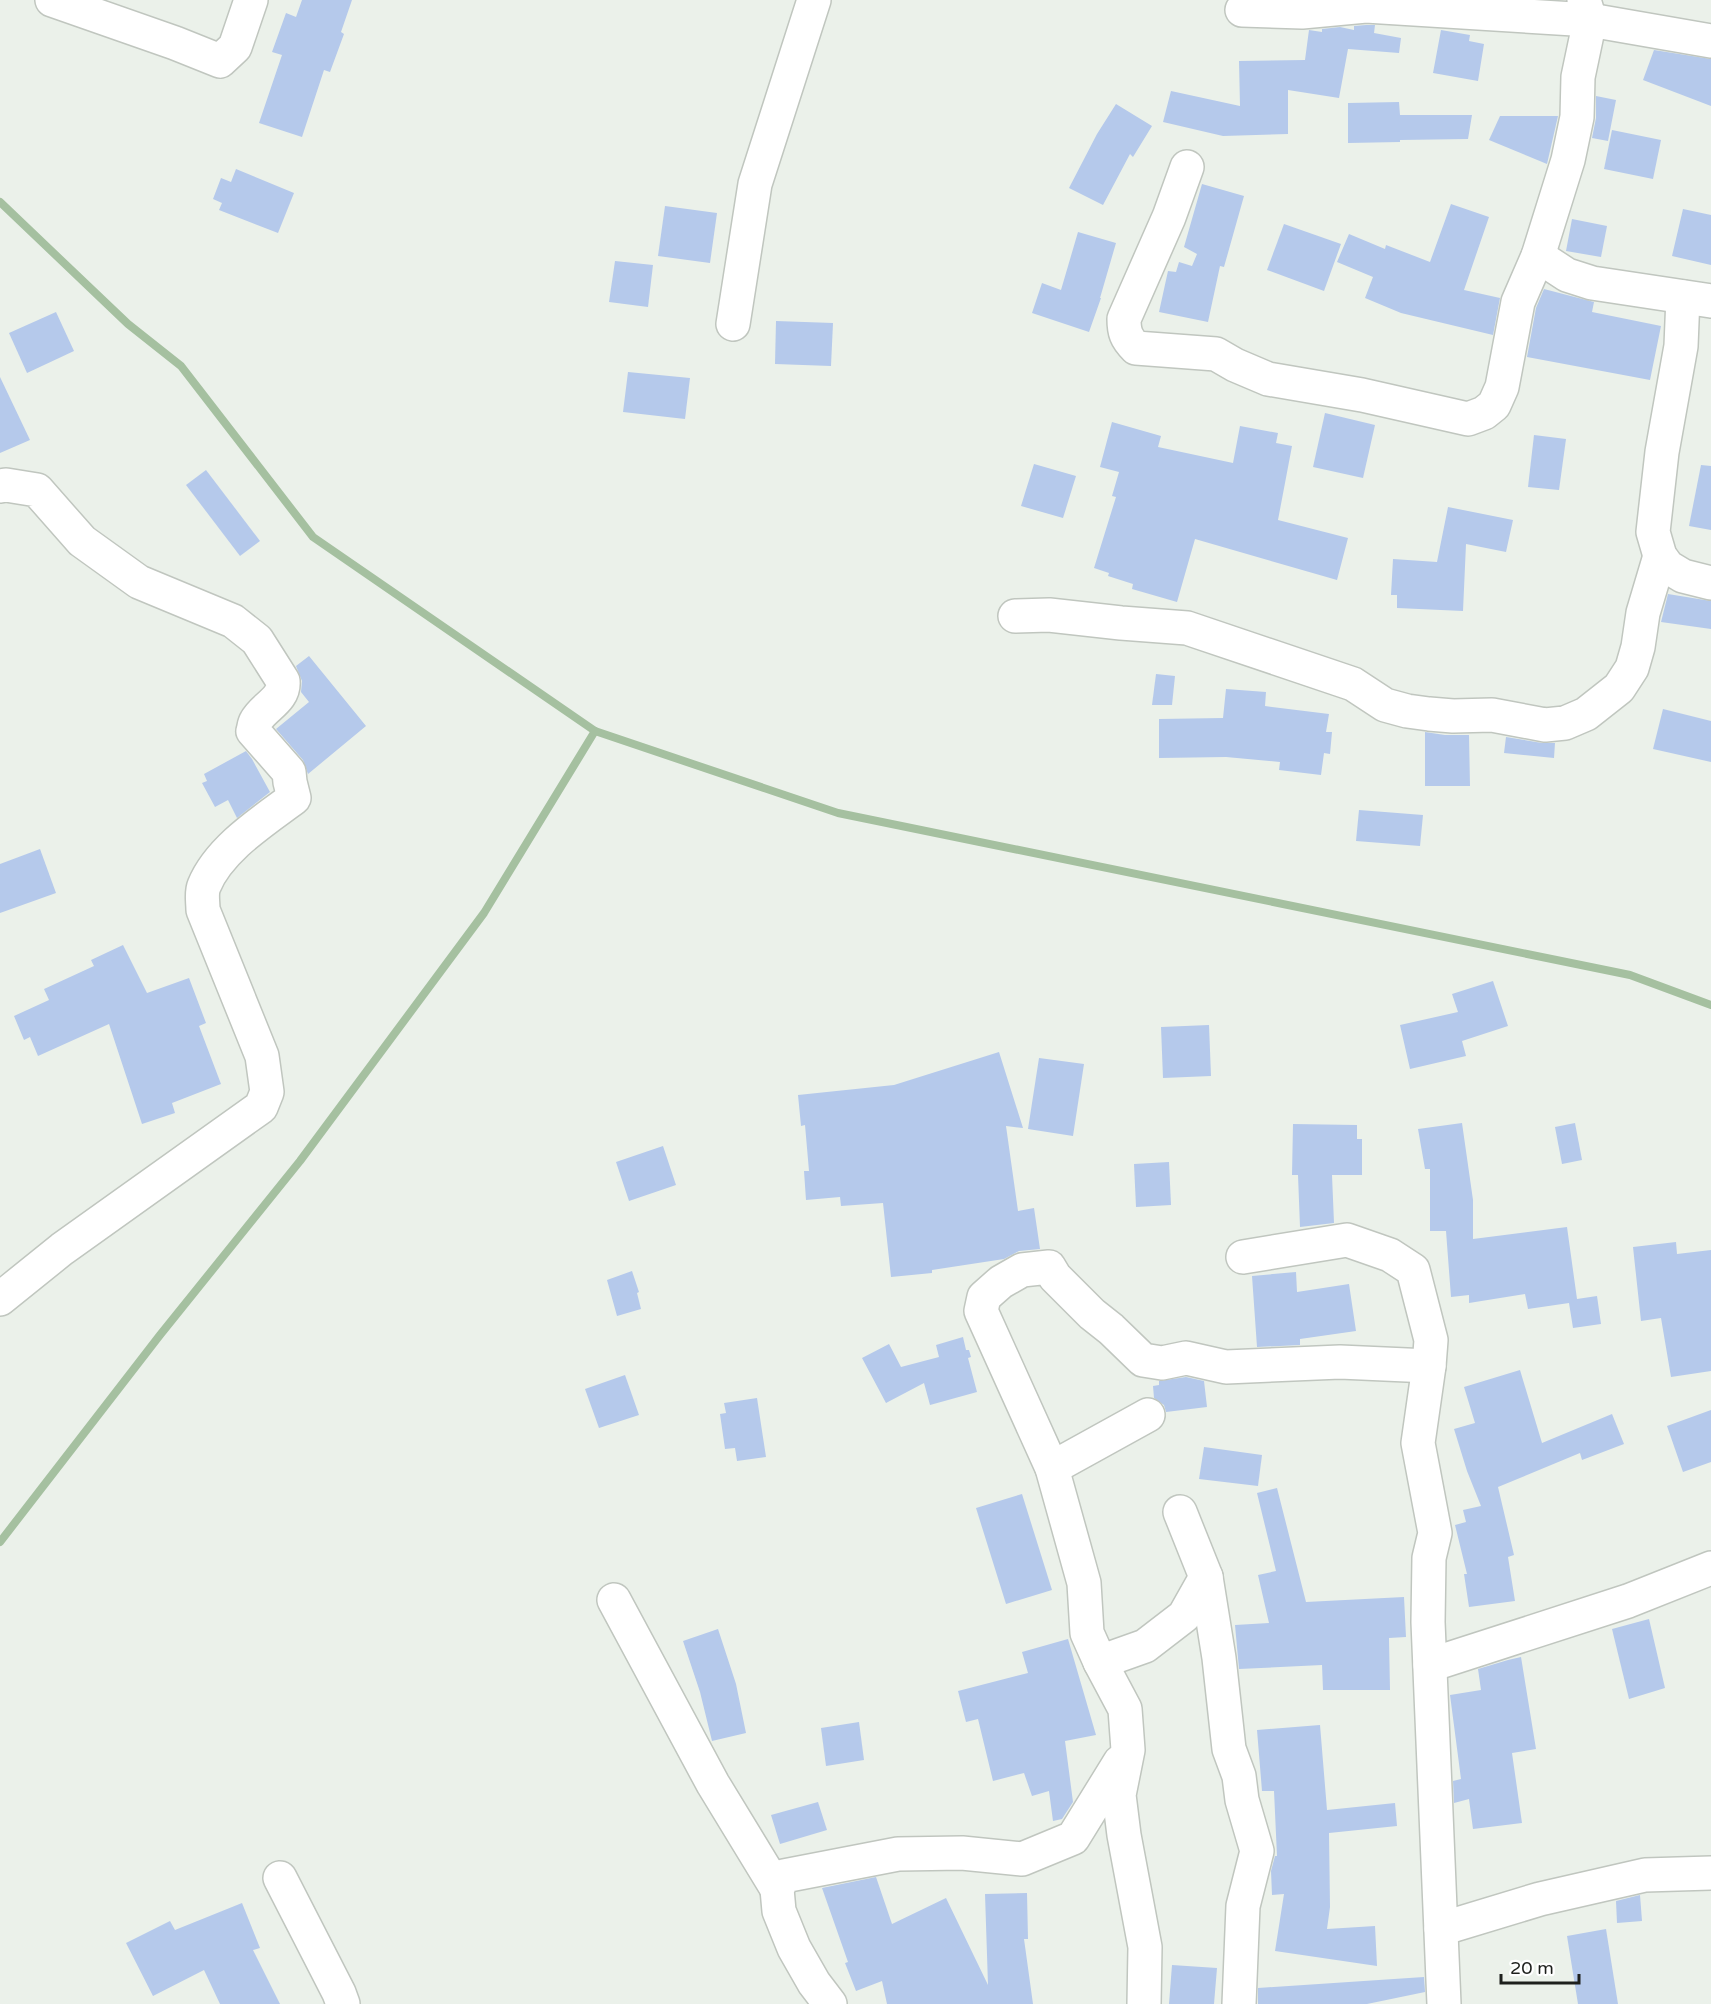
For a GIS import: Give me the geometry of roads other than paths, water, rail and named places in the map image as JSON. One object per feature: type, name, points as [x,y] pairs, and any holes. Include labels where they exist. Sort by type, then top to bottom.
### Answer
[{"type":"street","points":[[52,0],[220,61],[235,47],[251,0]]},
{"type":"street","points":[[733,324],[755,184],[814,0]]},
{"type":"street","points":[[1242,10],[1302,12],[1366,6],[1587,10],[1711,41]]},
{"type":"street","points":[[1187,167],[1169,218],[1124,319],[1127,339],[1136,348],[1216,354],[1268,379],[1362,395],[1468,419],[1485,414],[1494,405],[1502,387],[1518,303],[1538,256],[1568,160],[1577,117],[1578,77],[1587,10]]},
{"type":"street","points":[[1538,256],[1567,275],[1592,283],[1697,299],[1681,346],[1662,452],[1653,532],[1660,556],[1668,567],[1683,576],[1711,583]]},
{"type":"street","points":[[0,486],[37,490],[82,541],[139,582],[233,621],[257,640],[283,681],[284,688],[256,720],[253,731],[289,772],[294,798],[251,830],[216,865],[203,888],[203,910],[262,1056],[267,1092],[261,1107],[62,1249],[0,1299]]},
{"type":"street","points":[[1014,616],[1048,615],[1187,628],[1353,684],[1385,705],[1407,711],[1453,716],[1492,715],[1545,725],[1565,723],[1586,714],[1619,688],[1632,668],[1643,613],[1660,556]]},
{"type":"street","points":[[1244,1257],[1347,1240],[1390,1255],[1413,1270],[1431,1340],[1418,1443],[1435,1533],[1429,1558],[1428,1622],[1444,2004]]},
{"type":"street","points":[[1144,2004],[1145,1947],[1124,1835],[1119,1795],[1128,1750],[1125,1709],[1087,1632],[1084,1583],[1052,1468],[981,1311],[984,1297],[1001,1282],[1022,1270],[1049,1267],[1055,1277],[1092,1314],[1143,1360],[1162,1363],[1186,1359],[1226,1367],[1340,1362],[1429,1366]]},
{"type":"street","points":[[1052,1468],[1148,1415]]},
{"type":"street","points":[[1180,1512],[1206,1577],[1219,1658],[1229,1749],[1239,1776],[1242,1800],[1257,1851],[1243,1906],[1239,2004]]},
{"type":"street","points":[[1430,1665],[1628,1601],[1711,1568]]},
{"type":"street","points":[[1100,1662],[1145,1646],[1184,1616],[1206,1577]]},
{"type":"street","points":[[614,1600],[713,1784],[777,1889],[779,1911],[794,1948],[814,1983],[830,2004]]},
{"type":"street","points":[[777,1889],[784,1876],[898,1854],[962,1853],[1022,1859],[1072,1838],[1128,1750]]},
{"type":"street","points":[[1441,1929],[1540,1899],[1645,1875],[1711,1874]]},
{"type":"street","points":[[280,1878],[343,2004]]},
{"type":"waterway","points":[[0,202],[128,324],[181,366],[313,537],[595,731],[838,813],[1630,975],[1711,1005]]},
{"type":"waterway","points":[[0,1542],[160,1335],[300,1161],[484,913],[595,731]]}]
